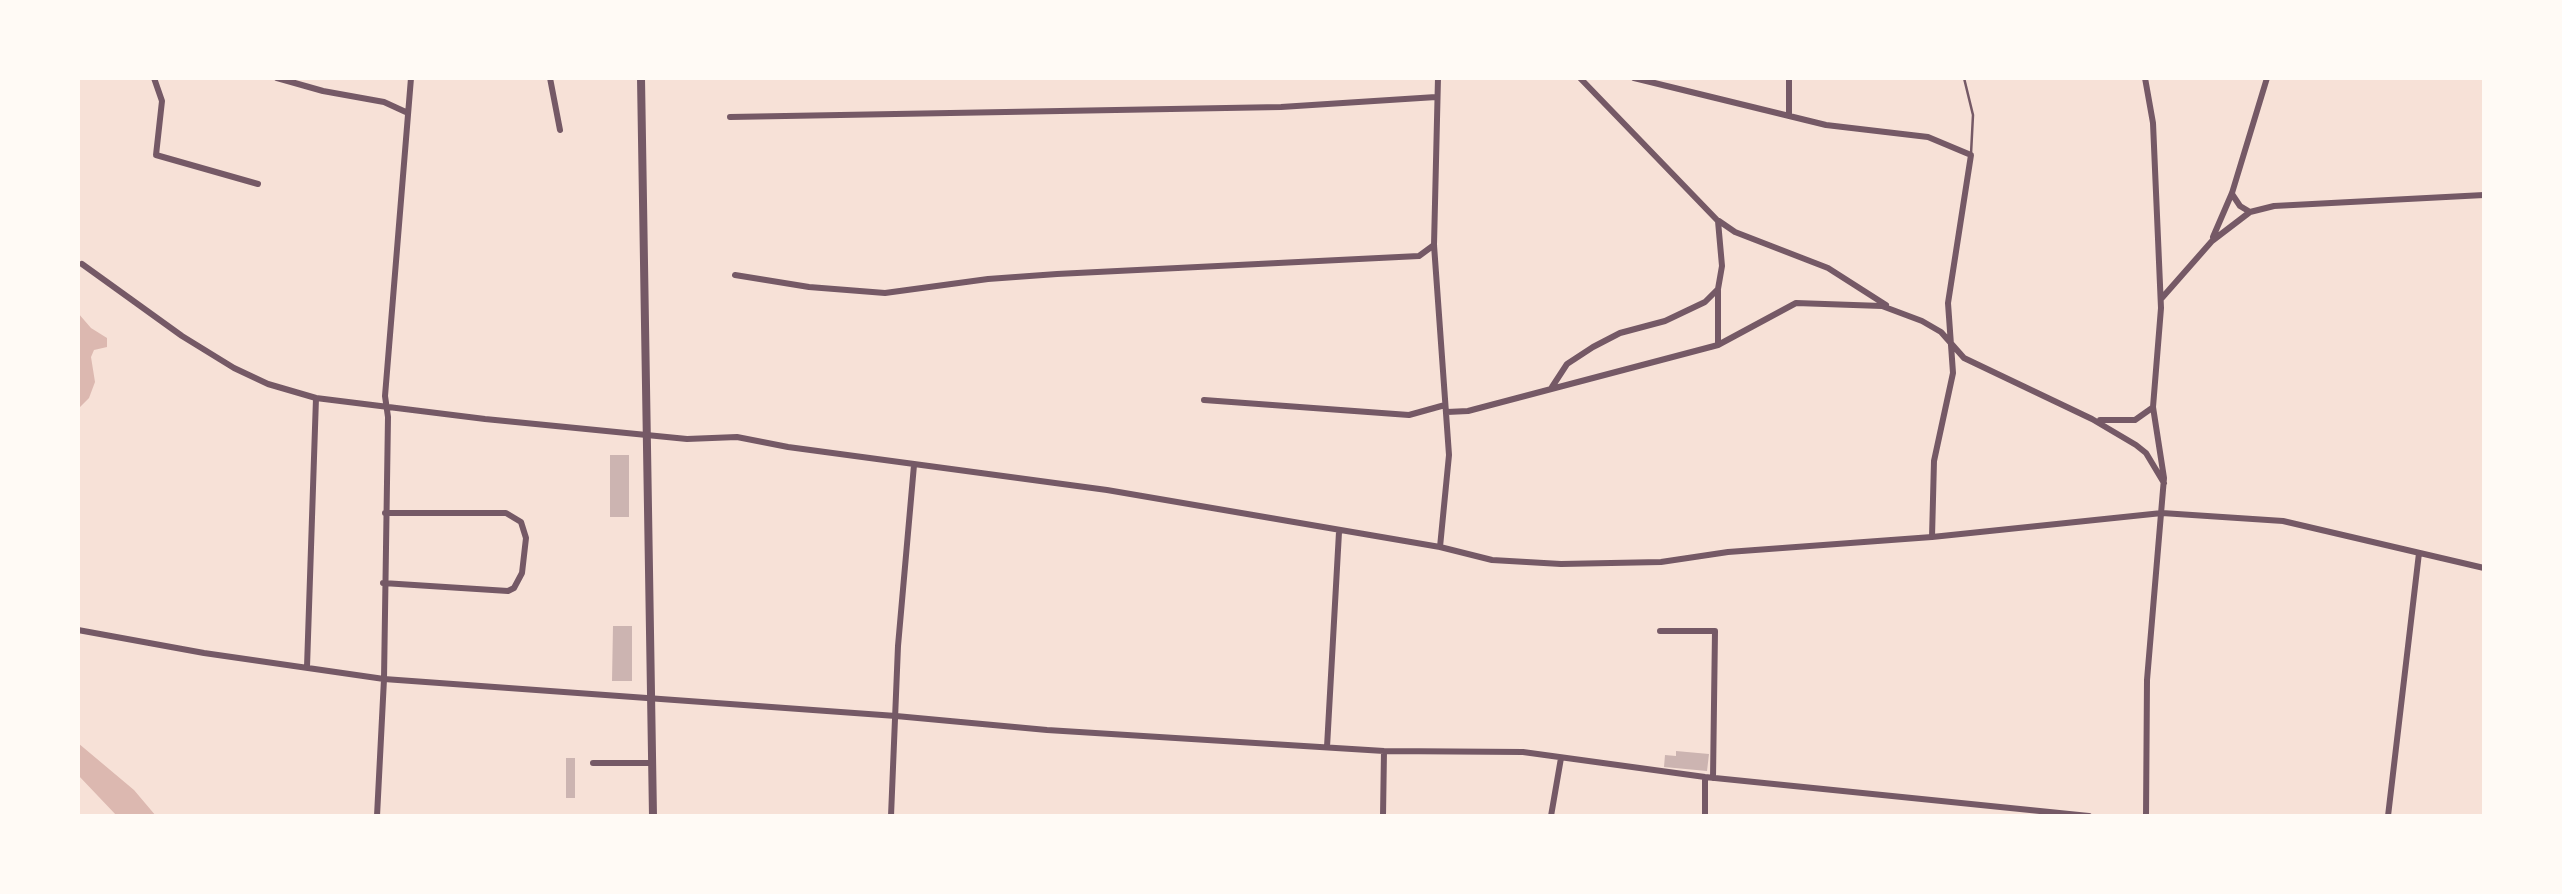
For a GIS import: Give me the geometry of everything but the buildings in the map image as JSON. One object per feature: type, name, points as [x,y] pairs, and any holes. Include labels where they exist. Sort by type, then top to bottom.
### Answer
[{"type":"street","points":[[154,78],[162,101],[156,155],[258,184]]},
{"type":"street","points":[[276,78],[384,102],[408,112]]},
{"type":"street","points":[[377,816],[384,679],[386,408],[411,78]]},
{"type":"street","points":[[550,78],[560,130]]},
{"type":"street","points":[[641,78],[652,816]]},
{"type":"street","points":[[1438,78],[1434,245],[1449,455],[1440,546]]},
{"type":"street","points":[[1580,78],[1718,220],[1735,232],[1828,268],[1891,308],[1936,329],[1975,364],[2092,419],[2142,449],[2164,482]]},
{"type":"street","points":[[1634,78],[1826,125],[1921,136],[1971,155],[1948,303],[1953,373],[1934,461],[1932,537]]},
{"type":"street","points":[[1789,78],[1789,115]]},
{"type":"street","points":[[2145,78],[2152,123],[2160,300],[2153,407],[2164,482],[2148,680],[2146,816]]},
{"type":"street","points":[[2212,241],[2232,193],[2267,78]]},
{"type":"street","points":[[730,117],[1281,107],[1436,97]]},
{"type":"street","points":[[2232,193],[2240,206],[2250,212]]},
{"type":"street","points":[[2160,300],[2212,241],[2250,212],[2274,206],[2484,195]]},
{"type":"street","points":[[1718,220],[1723,256],[1718,289],[1718,345]]},
{"type":"street","points":[[735,275],[809,287],[886,293],[1022,277],[1383,260],[1419,256],[1434,245]]},
{"type":"street","points":[[82,264],[234,368],[268,384],[316,398],[700,440],[737,438],[1106,490],[1440,546],[1510,562],[1661,562],[1728,552],[1932,537],[2162,513],[2268,519],[2484,568]]},
{"type":"street","points":[[1551,388],[1567,364],[1593,347],[1620,333],[1686,312],[1718,289]]},
{"type":"street","points":[[1204,400],[1409,415],[1468,410],[1718,345],[1796,304],[1891,308]]},
{"type":"street","points":[[306,667],[316,398]]},
{"type":"street","points":[[2092,419],[2135,420],[2153,407]]},
{"type":"street","points":[[892,816],[914,465]]},
{"type":"street","points":[[383,583],[508,591],[522,573],[526,538],[521,522],[506,513],[385,514]]},
{"type":"street","points":[[1328,747],[1339,532]]},
{"type":"street","points":[[2388,816],[2419,553]]},
{"type":"street","points":[[78,630],[384,679],[1047,730],[1384,751],[1491,751],[2089,816]]},
{"type":"street","points":[[1660,630],[1714,631],[1705,816]]},
{"type":"street","points":[[1383,816],[1384,751]]},
{"type":"street","points":[[1551,816],[1560,758]]},
{"type":"street","points":[[593,763],[652,763]]},
{"type":"lane","points":[[1964,78],[1973,115],[1971,155]]},
{"type":"shaded area","points":[[78,313],[107,338],[107,347],[94,350],[91,357],[95,382],[89,398],[78,409]]},
{"type":"shaded area","points":[[78,743],[134,790],[156,816],[117,816],[78,775]]}]
